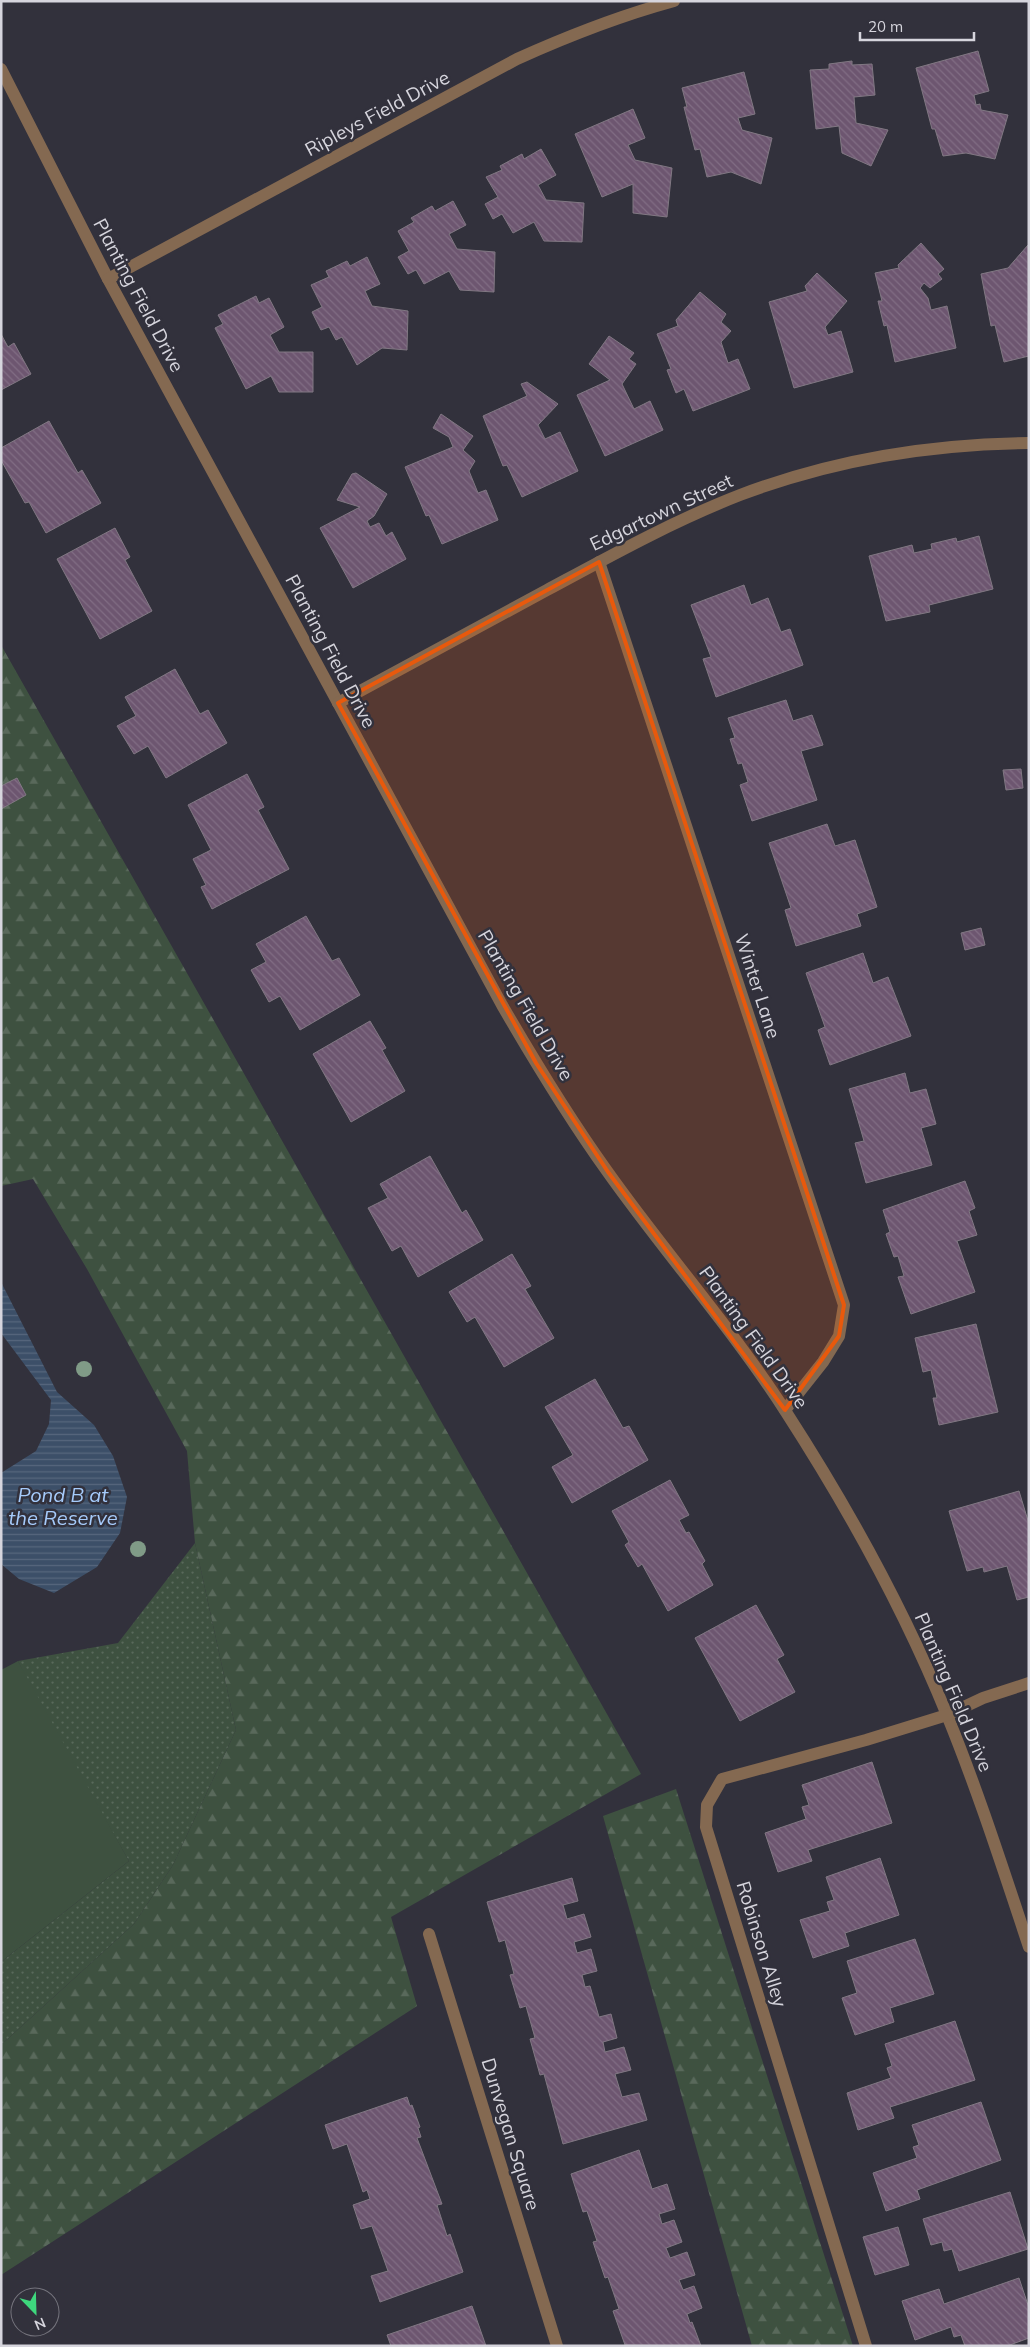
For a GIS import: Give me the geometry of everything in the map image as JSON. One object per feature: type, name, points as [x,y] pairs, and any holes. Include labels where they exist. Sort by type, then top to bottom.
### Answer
[{"type":"street","name":"Ripleys Field Drive","points":[[108,279],[516,59],[632,12],[674,1]]},
{"type":"street","name":"Planting Field Drive","points":[[1,69],[108,279],[502,1006],[536,1064],[608,1172],[703,1296],[785,1410],[834,1490],[880,1571],[921,1655],[947,1715],[991,1832],[1029,1947]]},
{"type":"street","name":"Edgartown Street","points":[[338,703],[599,562],[684,518],[741,494],[800,475],[861,460],[922,449],[984,443],[1029,443]]},
{"type":"street","name":"Winter Lane","points":[[599,562],[844,1305],[839,1336],[822,1362],[785,1410]]},
{"type":"street","name":"Robinson Alley","points":[[866,2346],[706,1828],[707,1805],[722,1779],[866,1740],[947,1715],[983,1698],[1029,1682]]},
{"type":"street","name":"Dunvegan Square","points":[[429,1934],[558,2346]]},
{"type":"highlighted area","points":[[599,562],[844,1305],[839,1336],[785,1410],[608,1172],[536,1063],[338,703]]},
{"type":"green space","points":[[1,645],[641,1774],[391,1917],[417,2006],[1,2275],[1,2045],[134,1924],[173,1865],[236,1730],[195,1543],[187,1451],[87,1269],[33,1179],[1,1186]]},
{"type":"green space","points":[[195,1543],[236,1730],[173,1865],[134,1924],[1,2045],[1,1962],[129,1861],[35,1697],[18,1661],[118,1643]]},
{"type":"green space","points":[[18,1661],[129,1861],[1,1962],[1,1670]]},
{"type":"green space","points":[[676,1789],[853,2346],[752,2346],[603,1816]]},
{"type":"water","name":"Pond B at the Reserve","points":[[1,1282],[57,1392],[94,1425],[113,1456],[127,1497],[120,1533],[97,1567],[54,1593],[19,1579],[1,1564],[1,1473],[36,1451],[49,1424],[51,1400],[1,1333]]},
{"type":"building","points":[[978,51],[989,91],[974,95],[976,105],[980,104],[981,110],[1008,115],[995,159],[966,153],[943,156],[935,129],[932,129],[916,68]]},
{"type":"building","points":[[852,61],[852,65],[872,64],[875,95],[854,97],[856,123],[888,130],[871,166],[842,153],[839,126],[816,129],[810,70],[829,69],[829,64]]},
{"type":"building","points":[[744,72],[755,114],[738,118],[742,130],[772,138],[761,184],[731,172],[707,177],[700,149],[695,150],[684,107],[687,107],[682,88]]},
{"type":"building","points":[[633,109],[645,138],[628,145],[635,160],[672,168],[667,217],[633,213],[633,184],[602,197],[575,134]]},
{"type":"building","points":[[541,149],[556,175],[538,185],[546,200],[584,203],[582,242],[544,241],[534,222],[513,233],[502,214],[493,219],[485,204],[498,197],[486,177],[502,170],[500,166],[522,154],[524,159]]},
{"type":"building","points":[[453,201],[466,225],[449,234],[457,249],[495,252],[494,292],[460,290],[449,271],[424,284],[416,270],[408,274],[398,257],[409,251],[398,231],[414,222],[411,218],[432,206],[435,211]]},
{"type":"building","points":[[921,243],[944,269],[938,274],[942,279],[930,288],[924,283],[920,288],[928,298],[931,310],[947,306],[956,348],[895,362],[887,325],[884,326],[878,301],[882,301],[875,273],[899,268],[898,265]]},
{"type":"building","points":[[1028,245],[1029,356],[1004,362],[995,325],[991,326],[981,274],[1008,268]]},
{"type":"building","points":[[367,257],[380,284],[365,291],[372,306],[408,311],[407,350],[382,348],[357,365],[342,337],[336,340],[329,327],[321,330],[312,312],[322,307],[311,285],[329,277],[326,271],[347,261],[350,266]]},
{"type":"building","points":[[817,273],[847,301],[825,327],[828,335],[841,331],[853,372],[794,388],[769,302],[807,291],[805,286]]},
{"type":"building","points":[[700,292],[726,314],[721,322],[731,331],[721,342],[728,363],[738,359],[750,389],[693,411],[684,389],[676,393],[667,370],[671,369],[657,334],[678,326],[676,320]]},
{"type":"building","points":[[256,296],[259,303],[269,298],[284,327],[270,335],[279,352],[313,352],[313,392],[279,392],[271,376],[246,389],[215,328],[223,324],[218,315]]},
{"type":"building","points":[[1,334],[8,347],[14,343],[31,374],[1,390]]},
{"type":"building","points":[[609,336],[634,353],[629,359],[636,364],[622,384],[634,409],[650,401],[663,430],[605,456],[577,395],[610,380],[589,364]]},
{"type":"building","points":[[527,382],[558,404],[538,425],[545,439],[560,432],[578,471],[522,497],[507,465],[503,466],[483,416],[527,396],[521,384]]},
{"type":"building","points":[[441,414],[473,436],[463,450],[475,461],[469,471],[478,493],[486,490],[498,520],[442,544],[429,515],[426,516],[405,467],[453,447],[449,437],[433,428]]},
{"type":"building","points":[[49,421],[78,473],[82,470],[101,503],[46,533],[29,502],[25,503],[1,460],[1,448]]},
{"type":"building","points":[[356,473],[387,494],[374,516],[367,521],[370,527],[379,523],[386,536],[392,532],[406,559],[353,588],[320,528],[360,507],[337,500],[352,474]]},
{"type":"building","points":[[115,528],[130,557],[125,560],[152,611],[100,639],[57,559]]},
{"type":"building","points":[[979,536],[993,589],[929,605],[930,612],[886,621],[869,556],[912,545],[914,553],[932,549],[931,544],[956,538],[957,542]]},
{"type":"building","points":[[744,585],[751,605],[768,598],[781,632],[790,629],[803,665],[716,697],[703,659],[711,657],[691,605]]},
{"type":"building","points":[[175,669],[200,714],[208,710],[227,743],[166,778],[148,746],[134,754],[117,726],[136,716],[125,697]]},
{"type":"building","points":[[786,700],[793,721],[812,715],[823,745],[801,751],[817,800],[752,821],[740,785],[748,782],[742,763],[738,764],[730,739],[735,738],[728,718]]},
{"type":"building","points":[[1021,769],[1023,788],[1006,790],[1003,770]]},
{"type":"building","points":[[247,774],[264,807],[258,810],[289,869],[212,909],[201,887],[206,885],[193,859],[211,850],[188,805]]},
{"type":"building","points":[[17,778],[26,795],[1,809],[1,786]]},
{"type":"building","points":[[827,824],[835,846],[855,840],[877,907],[857,914],[861,926],[796,946],[785,910],[791,908],[769,843]]},
{"type":"building","points":[[306,916],[332,961],[339,958],[360,995],[300,1030],[280,996],[269,1002],[251,970],[266,962],[256,944]]},
{"type":"building","points":[[981,928],[985,945],[965,950],[961,933]]},
{"type":"building","points":[[863,953],[873,983],[888,977],[911,1036],[830,1065],[818,1030],[825,1027],[806,973]]},
{"type":"building","points":[[370,1021],[386,1048],[382,1050],[405,1091],[351,1122],[313,1054]]},
{"type":"building","points":[[905,1073],[910,1093],[926,1089],[936,1124],[921,1128],[932,1165],[866,1183],[855,1143],[864,1141],[849,1089]]},
{"type":"building","points":[[430,1156],[462,1213],[466,1210],[483,1240],[418,1277],[401,1246],[392,1251],[368,1208],[388,1198],[380,1184]]},
{"type":"building","points":[[965,1181],[975,1208],[969,1211],[977,1235],[957,1241],[975,1292],[911,1314],[898,1277],[904,1276],[898,1256],[894,1257],[886,1234],[890,1232],[883,1210]]},
{"type":"building","points":[[512,1254],[531,1286],[525,1289],[554,1338],[504,1367],[475,1317],[467,1322],[449,1292]]},
{"type":"building","points":[[976,1324],[998,1412],[939,1425],[933,1398],[937,1398],[931,1370],[923,1372],[915,1338]]},
{"type":"building","points":[[595,1379],[623,1428],[629,1426],[648,1460],[572,1503],[552,1467],[573,1455],[545,1407]]},
{"type":"building","points":[[670,1480],[689,1515],[679,1520],[686,1533],[689,1532],[705,1561],[702,1564],[713,1585],[668,1611],[642,1564],[638,1567],[625,1545],[629,1542],[612,1511]]},
{"type":"building","points":[[1019,1491],[1029,1524],[1029,1597],[1017,1600],[1007,1566],[984,1572],[983,1567],[967,1571],[949,1511]]},
{"type":"building","points":[[756,1605],[784,1655],[777,1659],[795,1692],[740,1721],[695,1638]]},
{"type":"building","points":[[872,1762],[892,1823],[808,1850],[812,1861],[778,1872],[765,1833],[806,1819],[802,1807],[809,1805],[802,1785]]},
{"type":"building","points":[[880,1858],[899,1915],[845,1933],[849,1946],[813,1958],[800,1920],[830,1911],[827,1902],[834,1900],[826,1877]]},
{"type":"building","points":[[572,1878],[578,1901],[563,1905],[567,1919],[584,1914],[591,1937],[574,1942],[577,1953],[591,1949],[597,1971],[582,1975],[585,1987],[590,1986],[599,2017],[611,2014],[617,2038],[603,2042],[605,2052],[624,2047],[631,2070],[615,2074],[622,2097],[639,2093],[647,2120],[563,2144],[544,2074],[540,2075],[530,2039],[535,2038],[526,2006],[520,2008],[510,1975],[514,1974],[505,1940],[499,1942],[487,1902]]},
{"type":"building","points":[[915,1939],[934,1994],[890,2008],[894,2022],[855,2035],[842,1998],[857,1993],[847,1961]]},
{"type":"building","points":[[955,2021],[975,2080],[890,2107],[894,2118],[858,2130],[847,2093],[891,2078],[887,2068],[892,2066],[885,2044]]},
{"type":"building","points":[[407,2097],[420,2127],[418,2128],[421,2137],[417,2138],[442,2204],[437,2205],[447,2236],[450,2234],[463,2272],[380,2302],[371,2276],[388,2271],[372,2226],[361,2229],[353,2205],[370,2199],[367,2190],[363,2192],[347,2144],[333,2149],[325,2125]]},
{"type":"building","points":[[981,2102],[1001,2160],[917,2190],[920,2199],[886,2211],[873,2173],[917,2158],[913,2147],[919,2145],[912,2125]]},
{"type":"building","points":[[639,2150],[652,2189],[667,2184],[675,2209],[659,2214],[662,2224],[674,2220],[682,2242],[666,2248],[670,2258],[687,2252],[695,2275],[679,2280],[683,2290],[694,2286],[702,2308],[687,2314],[701,2346],[625,2345],[613,2311],[619,2309],[608,2277],[605,2278],[593,2242],[597,2241],[587,2211],[583,2212],[571,2174]]},
{"type":"building","points":[[1010,2192],[1028,2249],[959,2271],[952,2249],[944,2251],[942,2242],[931,2245],[923,2219]]},
{"type":"building","points":[[898,2227],[909,2265],[875,2275],[863,2237]]},
{"type":"building","points":[[1019,2278],[1029,2308],[1029,2338],[1007,2346],[965,2346],[961,2335],[954,2337],[951,2327],[915,2340],[902,2301],[939,2289],[944,2304]]},
{"type":"building","points":[[472,2306],[486,2346],[391,2346],[387,2335]]}]
